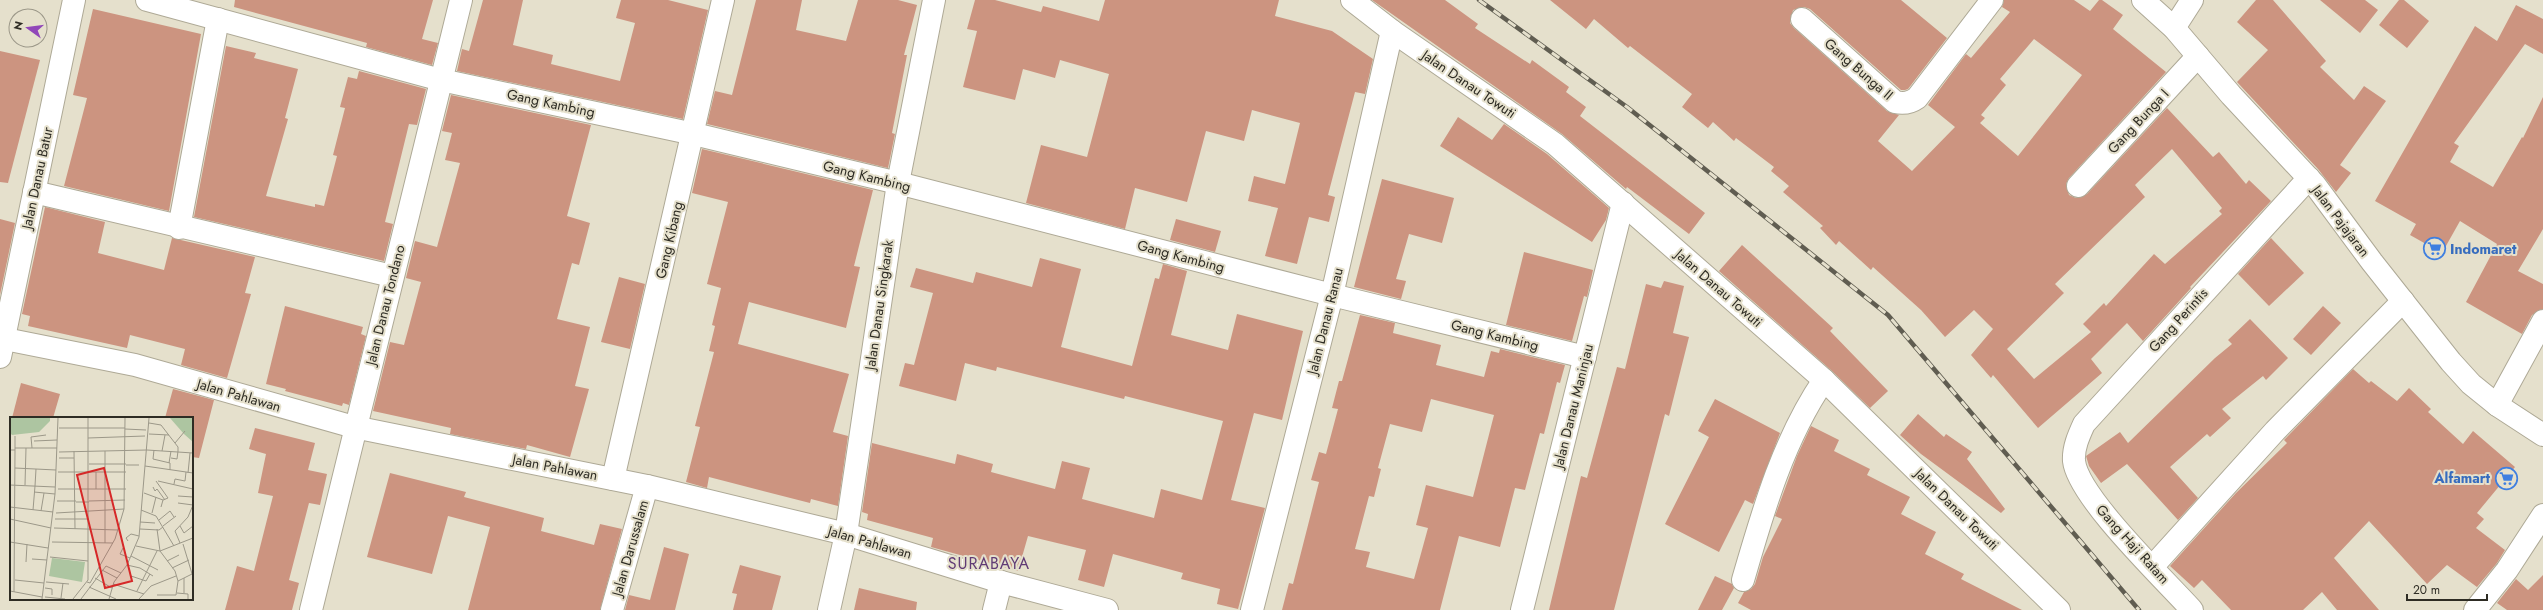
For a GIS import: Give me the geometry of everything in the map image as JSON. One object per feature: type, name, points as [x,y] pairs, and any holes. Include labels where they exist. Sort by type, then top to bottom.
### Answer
[{"type":"street","name":"Jalan Danau Batur","points":[[1,344],[74,0]]},
{"type":"street","name":"Gang Kambing","points":[[147,0],[441,80],[694,134],[898,182],[1332,295],[1585,357]]},
{"type":"street","name":"Jalan Danau Tondano","points":[[311,610],[354,427],[461,0]]},
{"type":"street","name":"Gang Kibang","points":[[614,479],[694,134],[723,0]]},
{"type":"street","name":"Jalan Danau Singkarak","points":[[829,610],[846,534],[898,182],[934,0]]},
{"type":"street","name":"Jalan Danau Towuti","points":[[1352,0],[1392,31],[1555,144],[1824,380],[2059,610]]},
{"type":"street","name":"Gang Bunga II","points":[[1802,19],[1895,102],[1902,104],[1911,103],[1917,98],[1992,0]]},
{"type":"street","name":"Jalan Pajajaran","points":[[2143,0],[2174,28],[2309,178],[2403,301],[2451,362],[2471,384],[2497,405],[2543,435]]},
{"type":"street","points":[[2174,28],[2192,0]]},
{"type":"street","points":[[178,228],[218,19]]},
{"type":"street","name":"Jalan Danau Ranau","points":[[1252,610],[1332,295],[1392,31]]},
{"type":"street","name":"Gang Bunga I","points":[[2078,186],[2198,56]]},
{"type":"street","name":"Gang Perintis","points":[[2077,475],[2074,451],[2084,424],[2309,178]]},
{"type":"street","points":[[34,192],[178,228],[392,276]]},
{"type":"street","name":"Jalan Danau Maninjau","points":[[1522,610],[1623,203]]},
{"type":"street","points":[[2153,566],[2275,431],[2403,301]]},
{"type":"street","points":[[2497,405],[2543,321]]},
{"type":"street","name":"Jalan Pahlawan","points":[[1,344],[135,365],[354,427],[647,486],[846,534],[1001,582],[1107,610]]},
{"type":"street","points":[[1742,580],[1762,510],[1799,420],[1824,380]]},
{"type":"street","name":"Gang Haji Ratam","points":[[2077,475],[2109,521],[2153,566],[2192,610]]},
{"type":"street","name":"Jalan Darussalam","points":[[612,610],[647,486]]},
{"type":"street","points":[[2475,610],[2507,570],[2543,515]]},
{"type":"street","points":[[994,610],[1001,582]]},
{"type":"building","points":[[235,0],[433,0],[422,39],[438,43],[432,65],[366,47],[367,43],[234,7]]},
{"type":"building","points":[[483,0],[523,0],[513,45],[553,55],[551,64],[620,81],[635,23],[616,18],[621,0],[668,0],[708,10],[683,119],[457,71],[462,49],[469,51]]},
{"type":"building","points":[[756,0],[802,0],[796,30],[846,41],[858,0],[898,0],[917,5],[904,55],[907,55],[892,133],[895,134],[888,168],[707,124],[715,91],[732,95]]},
{"type":"building","points":[[975,0],[995,0],[1041,12],[1043,6],[1099,21],[1105,0],[1279,0],[1275,16],[1332,31],[1373,59],[1365,94],[1355,92],[1328,195],[1335,197],[1329,222],[1309,217],[1297,264],[1265,256],[1278,208],[1248,201],[1254,176],[1285,184],[1300,123],[1252,110],[1244,141],[1206,131],[1187,202],[1135,188],[1125,229],[1026,203],[1041,145],[1087,157],[1109,74],[1060,60],[1055,78],[1023,69],[1015,100],[963,87],[977,31],[967,29]]},
{"type":"building","points":[[1372,0],[1445,0],[1478,24],[1475,28],[1530,64],[1532,60],[1569,87],[1566,92],[1586,107],[1580,116],[1705,213],[1689,234],[1627,187],[1626,189],[1562,134]]},
{"type":"building","points":[[1550,0],[1901,0],[1947,38],[1908,89],[1905,90],[1901,90],[1810,9],[1804,7],[1793,10],[1790,23],[1887,111],[1899,115],[1878,141],[1912,171],[1955,127],[1928,105],[1966,54],[1971,58],[2010,12],[2002,7],[2004,0],[2074,0],[2090,11],[2099,0],[2102,0],[2123,15],[2113,29],[2166,72],[2069,178],[2066,184],[2069,195],[2076,198],[2087,194],[2167,108],[2213,157],[2219,152],[2246,184],[2249,180],[2271,201],[2190,287],[2191,288],[2143,341],[2127,323],[2091,359],[2102,373],[2038,428],[1993,375],[1991,378],[1971,355],[1993,329],[1974,310],[1945,337],[1921,310],[1873,267],[1871,270],[1839,241],[1836,245],[1820,228],[1823,226],[1783,192],[1789,186],[1771,171],[1774,167],[1736,138],[1734,141],[1713,122],[1708,128],[1682,107],[1692,94],[1630,46],[1628,48],[1594,19],[1586,29]],"holes":[[[2034,39],[2082,75],[2018,156],[1980,123],[1985,118],[1981,115],[2006,85],[2000,79]],[[2172,149],[2222,208],[2219,211],[2222,214],[2165,264],[2154,254],[2106,306],[2104,303],[2083,324],[2091,332],[2034,379],[2007,349],[2064,293],[2055,284],[2145,197],[2135,185]]]},
{"type":"building","points":[[2256,0],[2273,0],[2326,61],[2320,67],[2354,100],[2364,86],[2386,101],[2340,165],[2351,173],[2336,192],[2318,169],[2237,82],[2268,50],[2237,22]]},
{"type":"building","points":[[2320,0],[2365,0],[2378,10],[2360,33]]},
{"type":"building","points":[[2399,0],[2404,0],[2429,21],[2407,48],[2379,25]]},
{"type":"building","points":[[2516,5],[2543,19],[2543,54],[2525,44],[2454,143],[2459,146],[2450,162],[2493,187],[2522,137],[2523,138],[2543,97],[2543,229],[2518,271],[2543,284],[2543,309],[2532,315],[2522,334],[2466,302],[2497,244],[2460,221],[2442,253],[2410,235],[2416,224],[2375,201],[2475,26],[2497,41]]},
{"type":"building","points":[[93,9],[201,34],[169,211],[64,186],[87,98],[73,95]]},
{"type":"building","points":[[226,46],[256,53],[254,58],[298,69],[285,118],[288,119],[266,196],[315,207],[315,204],[324,206],[337,156],[333,155],[345,108],[340,107],[348,77],[357,79],[359,71],[426,89],[417,125],[409,124],[385,222],[393,224],[384,261],[194,217]]},
{"type":"building","points":[[0,51],[40,60],[8,183],[0,182]]},
{"type":"building","points":[[451,95],[591,125],[567,216],[590,223],[579,265],[572,263],[557,319],[590,327],[575,386],[589,389],[570,457],[527,445],[526,449],[450,434],[451,428],[373,411],[390,342],[404,345],[421,282],[406,278],[415,241],[437,247],[460,163],[445,160],[452,133],[442,131]]},
{"type":"building","points":[[1458,117],[1492,140],[1504,124],[1547,154],[1609,208],[1606,220],[1592,242],[1440,146]]},
{"type":"building","points":[[702,149],[873,190],[854,266],[860,267],[846,328],[749,302],[738,344],[849,374],[833,432],[848,436],[838,506],[811,499],[810,503],[709,477],[707,488],[686,482],[700,427],[695,426],[714,352],[709,351],[715,326],[712,325],[721,288],[707,284],[728,202],[692,193]]},
{"type":"building","points":[[1382,179],[1454,198],[1442,243],[1409,234],[1396,279],[1406,281],[1401,299],[1354,287]]},
{"type":"building","points":[[45,207],[105,222],[98,253],[164,270],[172,238],[255,257],[245,293],[251,294],[227,378],[181,365],[185,349],[130,335],[127,348],[28,326],[30,316],[22,314]]},
{"type":"building","points":[[0,219],[15,223],[0,295]]},
{"type":"building","points":[[1176,219],[1221,231],[1215,252],[1170,240]]},
{"type":"building","points":[[2271,238],[2304,273],[2269,306],[2238,274]]},
{"type":"building","points":[[1742,245],[1833,328],[1830,331],[1888,391],[1870,408],[1832,371],[1719,271]]},
{"type":"building","points":[[1524,252],[1593,270],[1587,297],[1584,296],[1572,341],[1506,325]]},
{"type":"building","points":[[1040,258],[1081,269],[1061,347],[1132,366],[1155,278],[1159,279],[1163,264],[1187,271],[1171,335],[1228,350],[1237,314],[1303,331],[1282,420],[1254,413],[1231,500],[1265,508],[1238,609],[1217,604],[1220,589],[1181,579],[1183,573],[1113,554],[1104,587],[1078,580],[1086,550],[1028,536],[1018,571],[931,547],[933,538],[867,520],[868,514],[862,512],[872,443],[955,464],[957,454],[993,464],[991,472],[1055,489],[1062,461],[1090,468],[1082,499],[1154,518],[1161,489],[1202,500],[1223,421],[1125,396],[1124,399],[997,367],[996,371],[965,363],[956,401],[899,386],[905,363],[914,365],[933,293],[910,287],[916,268],[973,283],[976,272],[1032,287]]},
{"type":"building","points":[[619,277],[645,284],[630,349],[601,342]]},
{"type":"building","points":[[1664,281],[1684,286],[1673,333],[1689,337],[1669,416],[1665,414],[1614,610],[1549,610],[1581,476],[1587,478],[1617,367],[1625,369],[1646,284],[1661,288]]},
{"type":"building","points":[[285,306],[363,327],[361,334],[366,336],[349,405],[343,403],[342,406],[285,391],[286,389],[266,384]]},
{"type":"building","points":[[2323,306],[2341,323],[2311,355],[2293,339]]},
{"type":"building","points":[[1360,315],[1395,323],[1393,333],[1441,345],[1436,365],[1484,377],[1491,351],[1499,353],[1500,349],[1565,365],[1560,383],[1557,382],[1544,434],[1540,433],[1525,490],[1515,488],[1500,547],[1459,536],[1440,610],[1282,610],[1289,583],[1293,584],[1319,482],[1311,480],[1319,452],[1326,454],[1338,409],[1332,408],[1339,381],[1342,381]],"holes":[[[1431,399],[1494,415],[1473,497],[1426,485],[1416,525],[1428,528],[1414,579],[1366,567],[1370,552],[1355,549],[1369,496],[1374,497],[1381,469],[1378,468],[1390,424],[1422,432]]]},
{"type":"building","points":[[2250,319],[2288,358],[2266,380],[2263,376],[2222,409],[2231,418],[2210,437],[2207,434],[2170,467],[2198,498],[2178,520],[2127,464],[2101,483],[2089,466],[2086,456],[2120,432],[2128,443],[2215,358],[2232,344],[2228,340]]},
{"type":"building","points":[[2353,369],[2369,383],[2371,381],[2397,401],[2409,388],[2431,409],[2428,412],[2463,444],[2473,431],[2515,467],[2477,513],[2484,519],[2476,528],[2505,550],[2497,563],[2477,587],[2447,565],[2427,584],[2369,521],[2334,558],[2379,610],[2337,610],[2322,592],[2303,610],[2231,610],[2202,580],[2194,588],[2170,566],[2236,493],[2287,443],[2284,440]]},
{"type":"building","points":[[21,383],[60,394],[53,417],[12,417]]},
{"type":"building","points":[[173,389],[214,400],[199,458],[193,457],[193,417],[165,417]]},
{"type":"building","points":[[1715,399],[1780,433],[1753,504],[1745,500],[1719,552],[1665,524],[1709,437],[1698,431]]},
{"type":"building","points":[[1918,414],[1944,437],[1946,434],[1972,452],[1967,459],[2005,509],[2001,513],[1921,454],[1900,435]]},
{"type":"building","points":[[1811,426],[1839,440],[1834,451],[1870,469],[1867,475],[1910,497],[1901,514],[1936,532],[1925,554],[1964,574],[1961,579],[2022,610],[1751,610],[1738,603],[1744,592],[1751,589],[1755,584],[1763,557],[1782,519],[1775,516],[1797,456]]},
{"type":"building","points":[[255,428],[315,443],[308,470],[327,474],[320,505],[309,503],[289,580],[299,583],[292,610],[225,610],[237,566],[254,571],[273,496],[258,493],[266,454],[249,449]]},
{"type":"building","points":[[390,473],[466,492],[464,497],[544,518],[541,531],[594,545],[600,524],[622,529],[600,610],[468,610],[490,527],[448,516],[432,574],[367,557]]},
{"type":"building","points":[[664,547],[689,554],[675,610],[625,610],[629,595],[650,600]]},
{"type":"building","points":[[740,565],[781,576],[772,610],[733,610],[737,594],[732,593]]},
{"type":"building","points":[[2543,575],[2543,610],[2507,610],[2497,603],[2516,579],[2528,590]]},
{"type":"building","points":[[1715,576],[1732,584],[1734,588],[1722,610],[1698,610]]},
{"type":"building","points":[[859,588],[917,602],[916,610],[854,610]]},
{"type":"railway","points":[[1479,0],[1627,107],[1888,315],[2139,610]]},
{"type":"place","name":"Indomaret","points":[[2435,249]]},
{"type":"place","name":"Alfamart","points":[[2506,478]]},
{"type":"district","name":"SURABAYA","points":[[989,563]]}]
